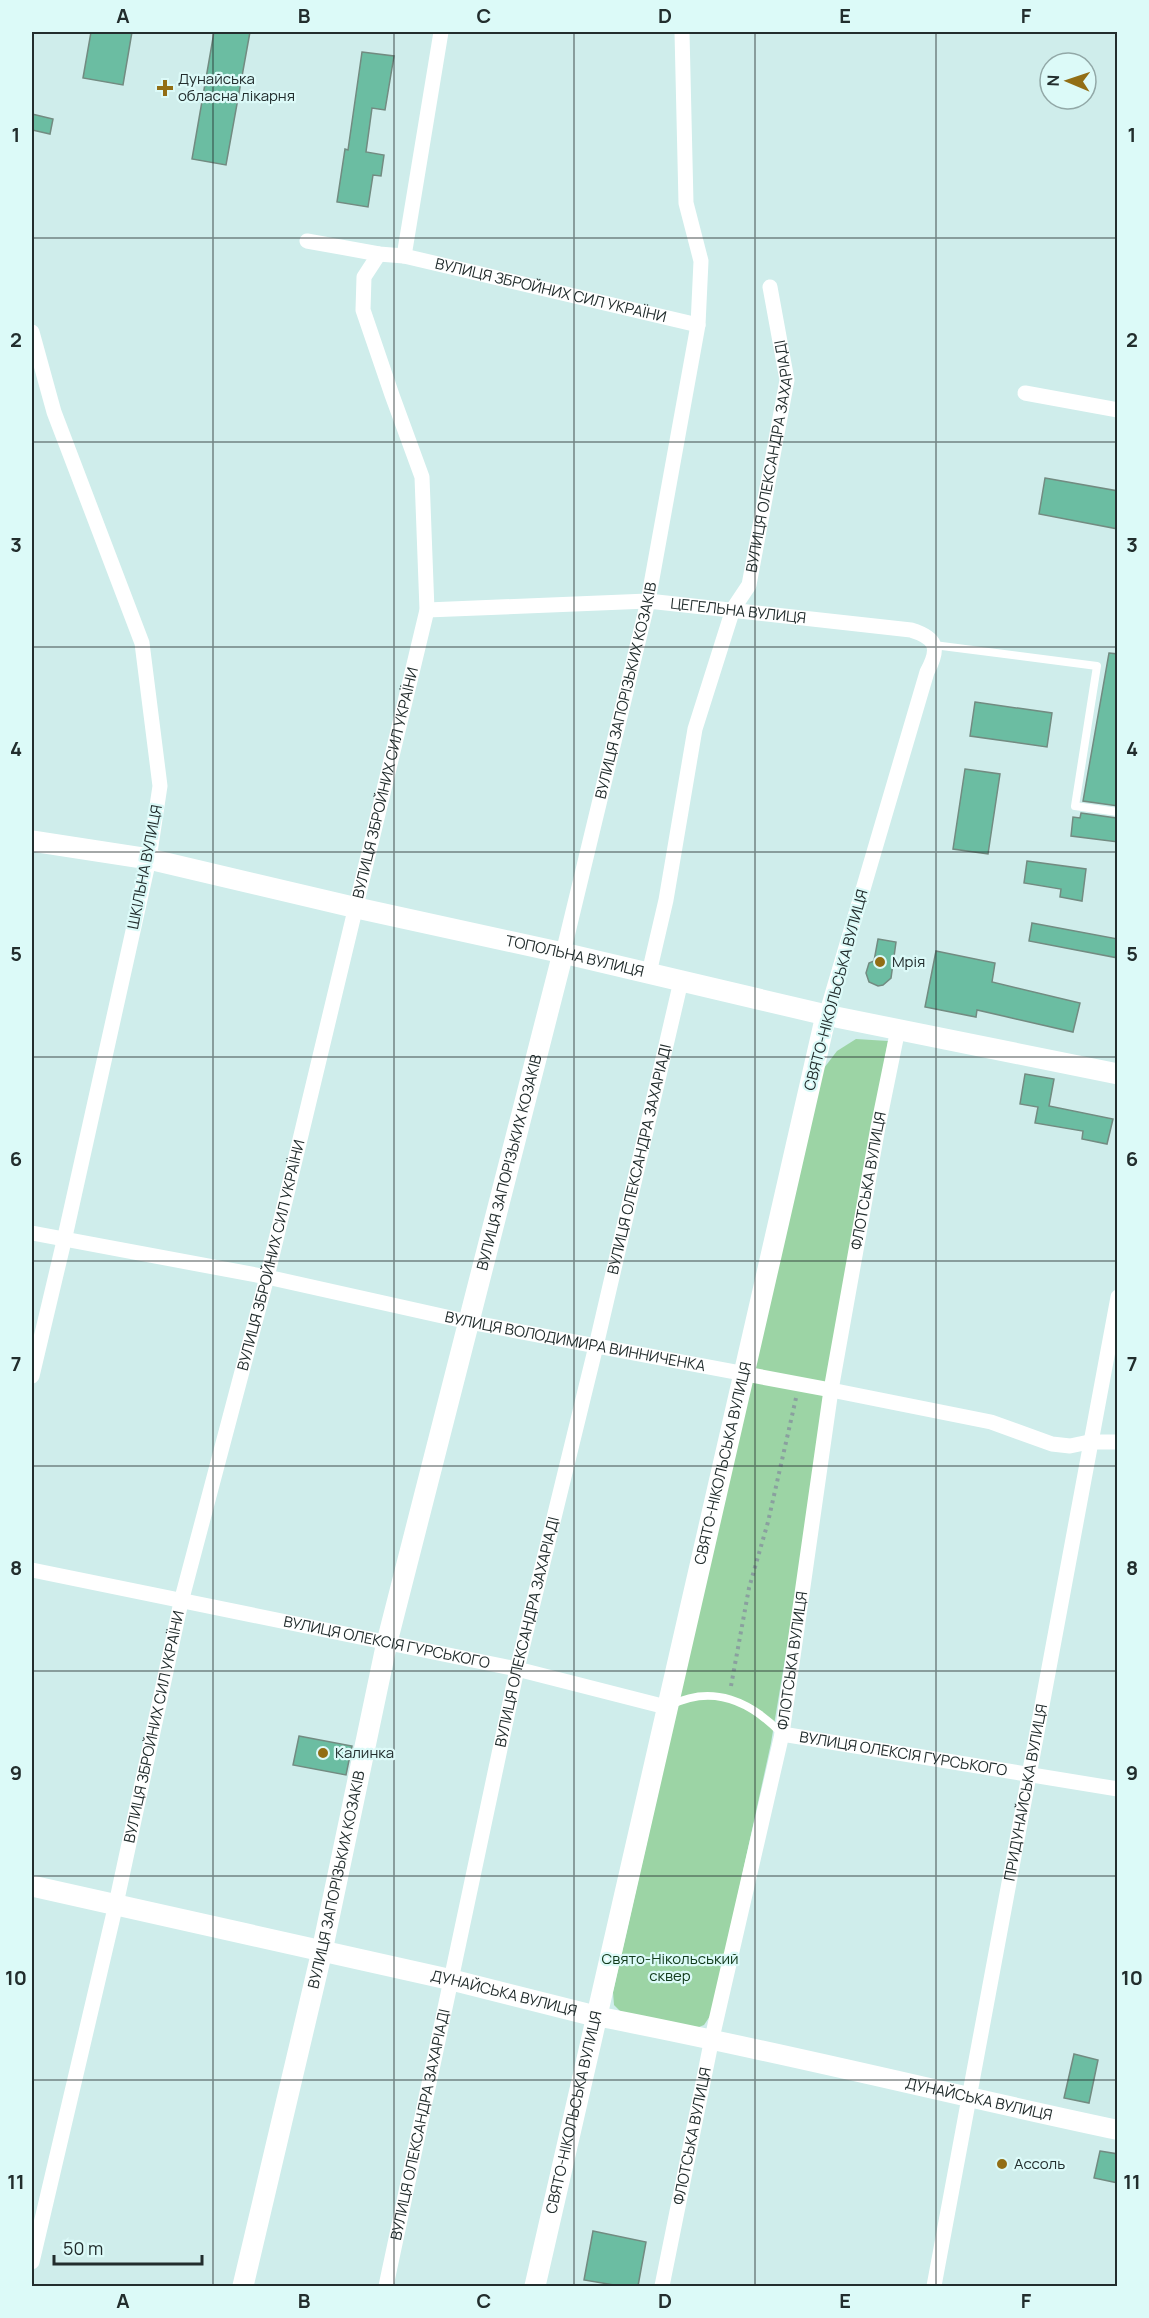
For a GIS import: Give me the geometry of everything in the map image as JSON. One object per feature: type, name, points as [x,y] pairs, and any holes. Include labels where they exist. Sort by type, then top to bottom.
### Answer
[{"type":"main road","name":"ТОПОЛЬНА ВУЛИЦЯ","points":[[32,841],[149,859],[357,908],[564,952],[826,1016],[1118,1074]]},
{"type":"main road","name":"ВУЛИЦЯ ЗАПОРІЗЬКИХ КОЗАКІВ","points":[[243,2286],[322,1951],[387,1642],[564,952]]},
{"type":"main road","name":"СВЯТО-НІКОЛЬСЬКА ВУЛИЦЯ","points":[[535,2286],[595,2016],[826,1016]]},
{"type":"main road","name":"ДУНАЙСЬКА ВУЛИЦЯ","points":[[32,1886],[452,1980],[595,2016]]},
{"type":"street","points":[[404,256],[441,32]]},
{"type":"street","name":"ВУЛИЦЯ ЗАПОРІЗЬКИХ КОЗАКІВ","points":[[564,952],[648,601],[698,325],[702,261],[686,202],[682,32]]},
{"type":"street","name":"ВУЛИЦЯ ЗБРОЙНИХ СИЛ УКРАЇНИ","points":[[307,242],[404,256],[698,325]]},
{"type":"street","name":"ВУЛИЦЯ ЗБРОЙНИХ СИЛ УКРАЇНИ","points":[[32,2262],[116,1904],[181,1602],[267,1277],[427,610],[422,477],[363,310],[364,277],[379,254]]},
{"type":"street","name":"ВУЛИЦЯ ОЛЕКСАНДРА ЗАХАРІАДІ","points":[[649,973],[666,900],[695,729],[733,609],[749,585],[787,380],[770,287]]},
{"type":"street","name":"ШКІЛЬНА ВУЛИЦЯ","points":[[32,332],[54,412],[142,643],[159,786],[149,859],[32,1376]]},
{"type":"street","points":[[1025,393],[1118,410]]},
{"type":"street","name":"ЦЕГЕЛЬНА ВУЛИЦЯ","points":[[427,610],[648,601],[911,630],[927,635],[934,645]]},
{"type":"street","name":"СВЯТО-НІКОЛЬСЬКА ВУЛИЦЯ","points":[[826,1016],[923,683],[933,660],[934,645]]},
{"type":"street","name":"ВУЛИЦЯ ОЛЕКСАНДРА ЗАХАРІАДІ","points":[[386,2286],[517,1669],[596,1346],[681,981]]},
{"type":"street","name":"ФЛОТСЬКА ВУЛИЦЯ","points":[[662,2286],[712,2037],[782,1734],[831,1390],[898,1029]]},
{"type":"street","name":"ВУЛИЦЯ ВОЛОДИМИРА ВИННИЧЕНКА","points":[[32,1233],[64,1241],[267,1277],[469,1322],[831,1390],[1004,1426],[1052,1444],[1070,1446],[1089,1442],[1118,1442]]},
{"type":"street","name":"ПРИДУНАЙСЬКА ВУЛИЦЯ","points":[[934,2286],[1089,1442],[1118,1297]]},
{"type":"street","name":"ВУЛИЦЯ ОЛЕКСІЯ ГУРСЬКОГО","points":[[32,1570],[517,1669],[666,1707]]},
{"type":"street","name":"ВУЛИЦЯ ОЛЕКСІЯ ГУРСЬКОГО","points":[[782,1734],[1118,1789]]},
{"type":"street","name":"ДУНАЙСЬКА ВУЛИЦЯ","points":[[595,2016],[712,2037],[968,2098],[1118,2130]]},
{"type":"lane","points":[[934,645],[1097,666],[1075,806],[1118,812]]},
{"type":"lane","name":"ВУЛИЦЯ ОЛЕКСІЯ ГУРСЬКОГО","points":[[666,1707],[680,1700],[700,1696],[729,1699],[747,1705],[767,1718],[782,1734]]},
{"type":"path","points":[[729,1699],[749,1588],[768,1522],[800,1384]]},
{"type":"green space","name":"Свято-Нікольський сквер","points":[[856,1039],[888,1041],[771,1743],[712,2013],[704,2025],[694,2029],[621,2012],[614,2005],[613,1992],[821,1072],[837,1051]]},
{"type":"building","points":[[91,32],[132,32],[123,85],[83,78]]},
{"type":"building","points":[[214,32],[250,32],[226,165],[192,159]]},
{"type":"building","points":[[362,52],[394,56],[385,110],[372,108],[366,152],[384,155],[381,176],[373,175],[368,207],[337,202],[345,149],[348,150]]},
{"type":"building","points":[[32,114],[53,119],[50,134],[32,130]]},
{"type":"building","points":[[1045,478],[1118,491],[1118,529],[1039,514]]},
{"type":"building","points":[[1109,653],[1118,654],[1118,806],[1083,801]]},
{"type":"building","points":[[975,702],[1052,713],[1047,747],[970,736]]},
{"type":"building","points":[[965,769],[1000,774],[988,854],[953,849]]},
{"type":"building","points":[[1081,813],[1116,818],[1118,842],[1071,836],[1073,817],[1080,818]]},
{"type":"building","points":[[1027,861],[1086,869],[1082,901],[1060,897],[1061,889],[1024,883]]},
{"type":"building","points":[[1032,923],[1118,939],[1118,958],[1029,941]]},
{"type":"building","name":"Мрія","points":[[878,939],[896,942],[891,978],[878,986],[869,982],[866,973],[869,963],[874,961]]},
{"type":"building","points":[[936,951],[995,963],[992,982],[1080,1003],[1073,1032],[977,1010],[976,1017],[925,1007]]},
{"type":"building","points":[[1025,1074],[1054,1079],[1049,1106],[1113,1119],[1107,1144],[1082,1139],[1083,1131],[1035,1123],[1038,1107],[1020,1104]]},
{"type":"building","name":"Калинка","points":[[299,1736],[352,1746],[346,1775],[293,1765]]},
{"type":"building","points":[[1074,2054],[1098,2060],[1089,2103],[1064,2098]]},
{"type":"building","points":[[1100,2151],[1118,2154],[1118,2183],[1094,2178]]},
{"type":"building","points":[[593,2231],[646,2242],[638,2286],[620,2286],[584,2280]]},
{"type":"place","name":"Дунайська обласна лікарня","points":[[165,88]]},
{"type":"place","name":"Мрія","points":[[880,962]]},
{"type":"place","name":"Калинка","points":[[323,1753]]},
{"type":"place","name":"Ассоль","points":[[1002,2164]]}]
